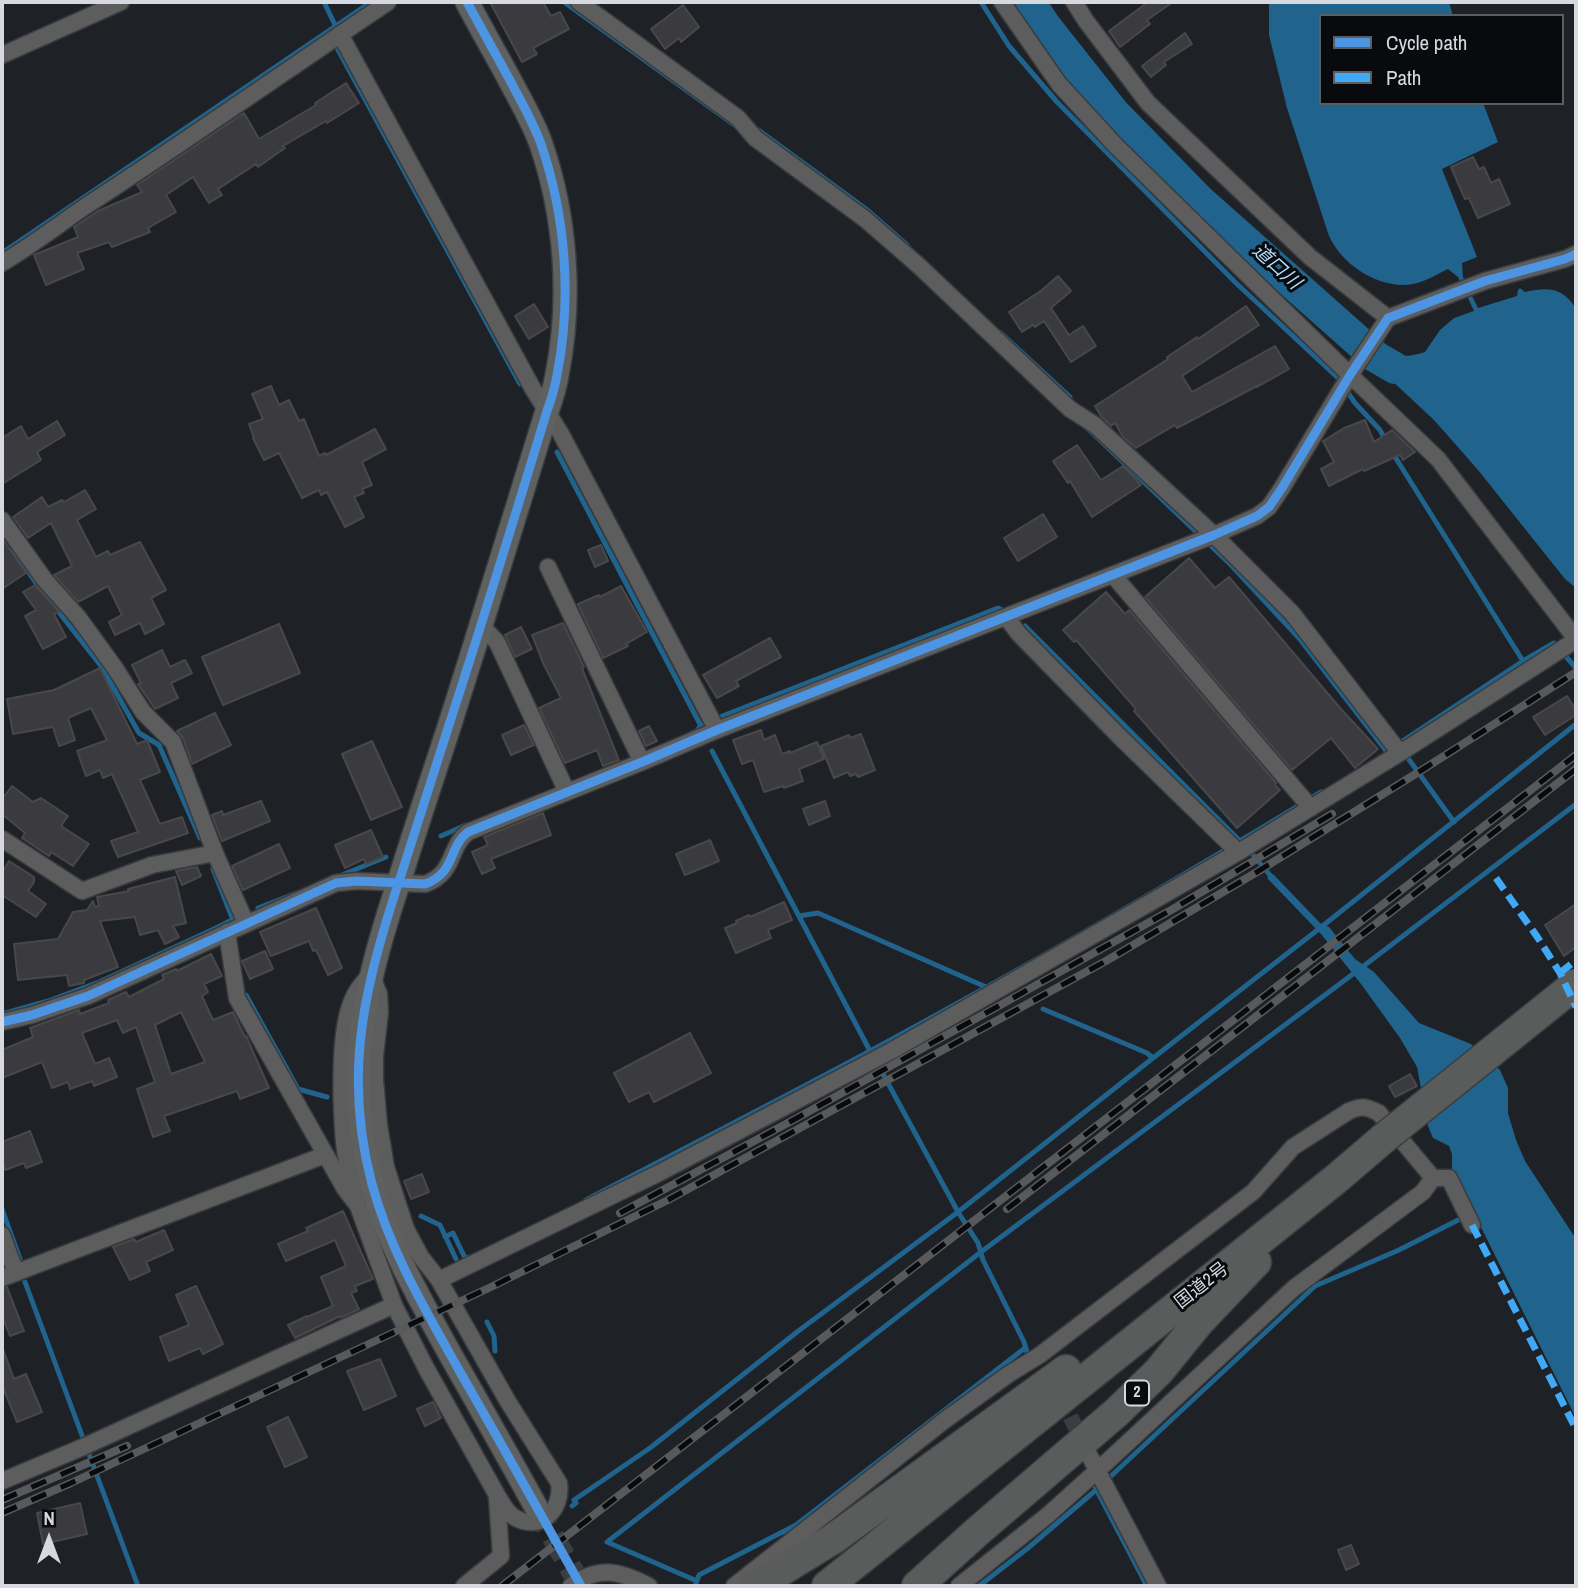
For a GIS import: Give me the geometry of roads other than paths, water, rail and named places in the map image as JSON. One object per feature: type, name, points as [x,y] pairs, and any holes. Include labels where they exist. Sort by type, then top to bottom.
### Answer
[{"type":"highway","name":"国道2号","points":[[827,1586],[1576,984]]},
{"type":"highway","name":"2","points":[[916,1586],[1117,1412],[1151,1379],[1198,1323],[1336,1179]]},
{"type":"highway","name":"2","points":[[757,1586],[843,1532],[1179,1285],[1231,1263]]},
{"type":"street","points":[[2,55],[121,2]]},
{"type":"street","points":[[2,263],[169,153],[388,2]]},
{"type":"street","points":[[467,2],[541,143],[557,204],[565,315],[557,376],[547,411],[482,626],[371,974],[361,1033],[357,1088],[365,1155],[375,1196],[393,1247],[536,1507]]},
{"type":"street","points":[[579,2],[738,118],[755,138],[864,219],[945,290],[1070,409],[1095,425],[1207,538],[1292,613],[1397,749]]},
{"type":"street","points":[[439,1280],[659,1173],[891,1051],[1239,848],[1569,645],[1438,459],[1345,382],[1116,146],[1059,84],[1002,2]]},
{"type":"street","points":[[1074,2],[1148,103],[1384,325]]},
{"type":"street","points":[[340,34],[533,389],[561,435],[714,723]]},
{"type":"street","points":[[2,1022],[88,996],[336,883],[357,881],[425,884],[433,881],[448,867],[464,834],[564,787],[640,757],[714,723],[1006,617],[1257,516],[1269,507],[1283,488],[1345,382],[1384,325],[1440,297],[1485,281],[1573,261]]},
{"type":"street","points":[[2,520],[44,579],[78,617],[143,712],[173,742],[215,853],[246,923]]},
{"type":"street","points":[[548,567],[640,757]]},
{"type":"street","points":[[1113,575],[1307,804]]},
{"type":"street","points":[[1006,617],[1019,634],[1120,737],[1239,848]]},
{"type":"street","points":[[482,626],[497,642],[564,787]]},
{"type":"street","points":[[2,839],[82,891],[152,865],[215,853]]},
{"type":"street","points":[[227,932],[237,998],[325,1155],[358,1206]]},
{"type":"street","points":[[371,974],[379,994],[375,1080],[386,1167],[406,1229],[421,1257],[439,1280],[507,1400],[559,1483],[560,1493],[556,1506],[553,1512],[541,1520],[523,1521],[514,1517],[497,1495],[394,1305],[358,1206],[344,1144],[342,1061],[351,1003],[371,974]]},
{"type":"street","points":[[734,1586],[945,1420],[1040,1355],[1254,1192],[1293,1147],[1357,1107],[1368,1107],[1379,1113],[1433,1178]]},
{"type":"street","points":[[2,1235],[9,1276],[325,1155]]},
{"type":"street","points":[[1433,1178],[1449,1178],[1469,1218]]},
{"type":"street","points":[[959,1586],[1048,1515],[1101,1479],[1294,1288],[1423,1192],[1433,1178]]},
{"type":"street","points":[[2,1481],[394,1305]]},
{"type":"street","points":[[1040,1355],[1048,1371]]},
{"type":"street","points":[[1087,1451],[1158,1586]]},
{"type":"street","points":[[464,1586],[501,1556],[497,1495]]},
{"type":"street","points":[[570,1586],[587,1575],[610,1572],[631,1577],[649,1586]]},
{"type":"water","points":[[1269,2],[1449,2],[1452,14],[1319,14],[1319,105],[1484,105],[1498,142],[1442,169],[1477,257],[1462,263],[1463,277],[1478,308],[1517,296],[1520,288],[1525,292],[1548,289],[1560,292],[1576,308],[1576,588],[1565,579],[1478,470],[1434,420],[1389,378],[1367,367],[1379,346],[1401,356],[1425,352],[1440,330],[1454,318],[1474,311],[1458,277],[1448,269],[1417,283],[1388,283],[1353,266],[1335,247],[1287,108],[1269,35]]},
{"type":"water","points":[[1273,874],[1321,924],[1329,927],[1355,959],[1374,972],[1419,1023],[1471,1044],[1500,1070],[1508,1088],[1508,1113],[1525,1161],[1576,1239],[1576,1418],[1452,1169],[1449,1146],[1433,1138],[1428,1126],[1417,1067],[1400,1038],[1361,984],[1321,934],[1267,878]]},
{"type":"waterway","points":[[324,2],[336,27]]},
{"type":"waterway","points":[[2,253],[371,2]]},
{"type":"waterway","points":[[564,2],[733,124]]},
{"type":"waterway","points":[[981,2],[1009,46],[1057,102],[1236,283],[1338,378],[1386,441]]},
{"type":"waterway","name":"道口川","points":[[1029,2],[1114,113],[1199,200],[1376,357],[1395,368]]},
{"type":"waterway","points":[[336,46],[520,384]]},
{"type":"waterway","points":[[757,129],[866,209],[907,245]]},
{"type":"waterway","points":[[1001,333],[1070,397]]},
{"type":"waterway","points":[[1086,427],[1231,565],[1299,638],[1387,752]]},
{"type":"waterway","points":[[557,452],[702,728]]},
{"type":"waterway","points":[[1392,452],[1523,661],[1554,643],[1576,668]]},
{"type":"waterway","points":[[13,549],[101,666],[139,733],[159,745],[200,838]]},
{"type":"waterway","points":[[692,733],[701,725],[725,715],[998,608],[1002,610]]},
{"type":"waterway","points":[[1025,626],[1242,843]]},
{"type":"waterway","points":[[1398,744],[1523,661]]},
{"type":"waterway","points":[[572,1506],[576,1503],[574,1500],[650,1448],[797,1332],[958,1212],[1576,724]]},
{"type":"waterway","points":[[712,751],[870,1051]]},
{"type":"waterway","points":[[1405,754],[1454,822]]},
{"type":"waterway","points":[[586,1200],[986,988],[1321,792]]},
{"type":"waterway","points":[[697,1581],[607,1542],[981,1252],[1576,804]]},
{"type":"waterway","points":[[441,836],[466,825]]},
{"type":"waterway","points":[[1249,850],[1274,880]]},
{"type":"waterway","points":[[337,877],[386,857]]},
{"type":"waterway","points":[[213,869],[233,920]]},
{"type":"waterway","points":[[258,908],[299,892]]},
{"type":"waterway","points":[[799,916],[818,913],[986,987]]},
{"type":"waterway","points":[[216,931],[214,929],[234,919]]},
{"type":"waterway","points":[[2,1014],[99,982],[214,929]]},
{"type":"waterway","points":[[246,995],[298,1089],[327,1097]]},
{"type":"waterway","points":[[1043,1009],[1147,1053],[1153,1058]]},
{"type":"waterway","points":[[877,1063],[958,1212],[978,1243],[983,1260],[1027,1352]]},
{"type":"waterway","points":[[2,1209],[20,1259]]},
{"type":"waterway","points":[[421,1216],[440,1225],[456,1259]]},
{"type":"waterway","points":[[979,1586],[1096,1490],[1315,1286],[1399,1250],[1466,1216]]},
{"type":"waterway","points":[[445,1237],[453,1233],[465,1258],[471,1257]]},
{"type":"waterway","points":[[25,1282],[138,1586]]},
{"type":"waterway","points":[[487,1322],[494,1336],[495,1351]]},
{"type":"waterway","points":[[695,1586],[699,1575],[796,1525],[1025,1348]]},
{"type":"waterway","points":[[1094,1485],[1147,1586]]},
{"type":"tunnel","points":[[1060,1395],[1085,1447]]},
{"type":"tunnel","points":[[536,1507],[581,1586]]},
{"type":"railway","points":[[2,1513],[491,1287],[668,1200],[1106,961],[1257,872],[1576,672]]},
{"type":"railway","points":[[502,1586],[1576,755]]},
{"type":"railway","points":[[1007,1209],[1576,769]]},
{"type":"railway","points":[[620,1213],[1173,909],[1332,814]]},
{"type":"railway","points":[[2,1500],[127,1446]]}]
